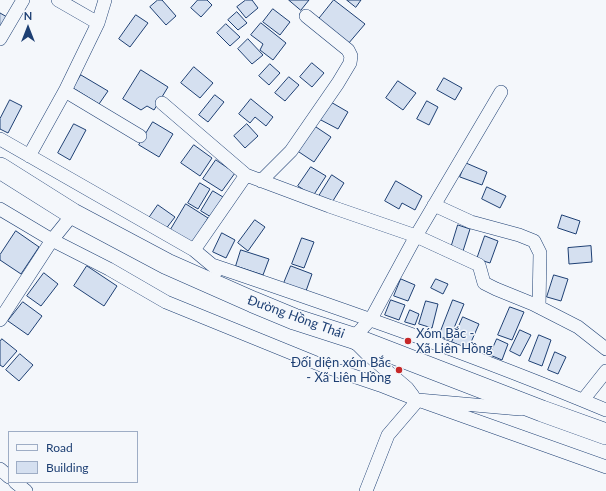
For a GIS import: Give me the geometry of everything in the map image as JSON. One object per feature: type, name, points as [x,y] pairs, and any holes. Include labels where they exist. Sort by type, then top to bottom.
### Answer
[{"type":"main road","name":"Đường Hồng Thái","points":[[0,168],[73,214],[168,264],[253,302],[294,319],[353,338],[542,411],[606,434]]},
{"type":"street","points":[[0,39],[23,0]]},
{"type":"street","points":[[58,0],[98,23]]},
{"type":"street","points":[[29,156],[65,91],[98,23],[105,0]]},
{"type":"street","points":[[261,181],[291,151],[350,63],[351,56],[348,50],[306,16]]},
{"type":"street","points":[[65,91],[140,136]]},
{"type":"street","points":[[501,92],[416,236],[371,319],[353,338],[366,353],[407,388],[416,399],[542,411]]},
{"type":"street","points":[[162,103],[246,175],[416,236],[479,265],[484,283],[539,307],[578,327],[606,349]]},
{"type":"street","points":[[0,139],[194,250],[212,264],[253,302]]},
{"type":"street","points":[[194,250],[246,175]]},
{"type":"street","points":[[434,205],[471,222],[519,235],[534,241],[540,253],[539,307]]},
{"type":"street","points":[[0,209],[52,240],[109,269],[166,302],[321,365],[380,385],[606,468]]},
{"type":"street","points":[[0,320],[52,240],[73,214]]},
{"type":"street","points":[[212,264],[371,319],[606,410]]},
{"type":"street","points":[[583,400],[606,371]]},
{"type":"street","points":[[366,491],[388,434],[416,399]]},
{"type":"street","points":[[0,469],[8,476]]},
{"type":"street","points":[[16,483],[26,491]]},
{"type":"building","points":[[158,0],[162,0],[176,16],[166,25],[150,7]]},
{"type":"building","points":[[198,0],[207,0],[212,5],[201,17],[191,8]]},
{"type":"building","points":[[246,0],[252,0],[258,8],[246,18],[237,7]]},
{"type":"building","points":[[289,0],[309,0],[301,10]]},
{"type":"building","points":[[334,0],[365,24],[348,44],[318,20]]},
{"type":"building","points":[[347,0],[361,0],[356,7]]},
{"type":"building","points":[[273,9],[290,22],[280,35],[263,22]]},
{"type":"building","points":[[237,12],[247,23],[238,30],[228,20]]},
{"type":"building","points":[[0,13],[7,17],[0,28]]},
{"type":"building","points":[[136,15],[148,23],[130,47],[119,39]]},
{"type":"building","points":[[261,23],[286,43],[273,60],[260,50],[263,44],[251,35]]},
{"type":"building","points":[[226,24],[240,37],[230,46],[217,33]]},
{"type":"building","points":[[248,39],[263,55],[252,64],[238,49]]},
{"type":"building","points":[[312,63],[324,73],[312,87],[300,77]]},
{"type":"building","points":[[270,64],[280,73],[269,85],[259,76]]},
{"type":"building","points":[[194,67],[213,83],[200,98],[181,83]]},
{"type":"building","points":[[141,70],[168,87],[154,110],[147,106],[141,110],[123,99]]},
{"type":"building","points":[[81,75],[108,91],[99,104],[73,88]]},
{"type":"building","points":[[289,77],[299,85],[285,101],[275,93]]},
{"type":"building","points":[[444,78],[462,88],[455,100],[437,90]]},
{"type":"building","points":[[398,81],[416,93],[403,110],[386,98]]},
{"type":"building","points":[[215,95],[224,102],[208,122],[199,115]]},
{"type":"building","points":[[251,99],[273,117],[266,126],[255,117],[250,123],[239,114]]},
{"type":"building","points":[[10,100],[22,106],[8,133],[0,129],[0,119]]},
{"type":"building","points":[[329,101],[348,112],[338,129],[319,119]]},
{"type":"building","points":[[427,101],[438,107],[429,125],[417,119]]},
{"type":"building","points":[[153,122],[173,134],[159,157],[139,145]]},
{"type":"building","points":[[74,124],[86,130],[70,160],[58,153]]},
{"type":"building","points":[[247,124],[258,136],[245,148],[234,136]]},
{"type":"building","points":[[313,125],[331,137],[314,162],[296,150]]},
{"type":"building","points":[[194,145],[212,158],[200,176],[181,163]]},
{"type":"building","points":[[216,160],[235,173],[222,191],[203,179]]},
{"type":"building","points":[[466,163],[487,172],[482,185],[460,177]]},
{"type":"building","points":[[311,167],[326,176],[313,196],[298,186]]},
{"type":"building","points":[[332,175],[344,183],[331,204],[319,196]]},
{"type":"building","points":[[396,181],[422,196],[415,210],[402,203],[399,209],[385,201]]},
{"type":"building","points":[[200,183],[210,189],[198,209],[188,203]]},
{"type":"building","points":[[487,187],[506,196],[500,208],[482,199]]},
{"type":"building","points":[[213,191],[223,197],[211,217],[201,211]]},
{"type":"building","points":[[186,204],[208,218],[192,245],[170,231]]},
{"type":"building","points":[[158,205],[175,217],[165,230],[149,218]]},
{"type":"building","points":[[562,215],[580,221],[576,234],[558,228]]},
{"type":"building","points":[[255,220],[265,227],[248,251],[238,243]]},
{"type":"building","points":[[458,225],[470,229],[463,251],[451,248]]},
{"type":"building","points":[[16,231],[39,247],[21,274],[0,260],[0,255]]},
{"type":"building","points":[[222,233],[235,240],[226,258],[213,252]]},
{"type":"building","points":[[485,236],[498,241],[490,263],[477,259]]},
{"type":"building","points":[[302,238],[314,242],[304,268],[292,264]]},
{"type":"building","points":[[591,246],[592,262],[569,264],[568,248]]},
{"type":"building","points":[[241,250],[269,259],[263,275],[236,266]]},
{"type":"building","points":[[87,266],[117,286],[104,306],[74,286]]},
{"type":"building","points":[[291,266],[312,274],[306,291],[284,283]]},
{"type":"building","points":[[44,273],[58,284],[41,306],[27,296]]},
{"type":"building","points":[[554,275],[568,279],[561,301],[547,297]]},
{"type":"building","points":[[401,279],[415,285],[408,301],[394,296]]},
{"type":"building","points":[[436,279],[448,284],[443,294],[431,288]]},
{"type":"building","points":[[391,300],[405,305],[399,320],[385,315]]},
{"type":"building","points":[[453,300],[464,304],[449,340],[439,336]]},
{"type":"building","points":[[426,301],[438,304],[432,328],[419,324]]},
{"type":"building","points":[[23,302],[42,316],[28,335],[8,321]]},
{"type":"building","points":[[510,307],[524,312],[512,340],[498,335]]},
{"type":"building","points":[[410,310],[419,314],[415,325],[405,322]]},
{"type":"building","points":[[463,317],[479,324],[468,349],[452,342]]},
{"type":"building","points":[[520,330],[531,335],[520,356],[510,351]]},
{"type":"building","points":[[539,335],[551,340],[542,366],[529,361]]},
{"type":"building","points":[[2,339],[17,351],[3,367],[0,365],[0,342]]},
{"type":"building","points":[[497,339],[508,344],[502,360],[490,355]]},
{"type":"building","points":[[555,352],[566,357],[558,374],[548,370]]},
{"type":"building","points":[[20,354],[33,365],[19,381],[6,370]]},
{"type":"place","name":"Xóm Bắc - Xã Liên Hồng","points":[[408,341]]},
{"type":"place","name":"Đối diện xóm Bắc - Xã Liên Hồng","points":[[399,370]]}]
